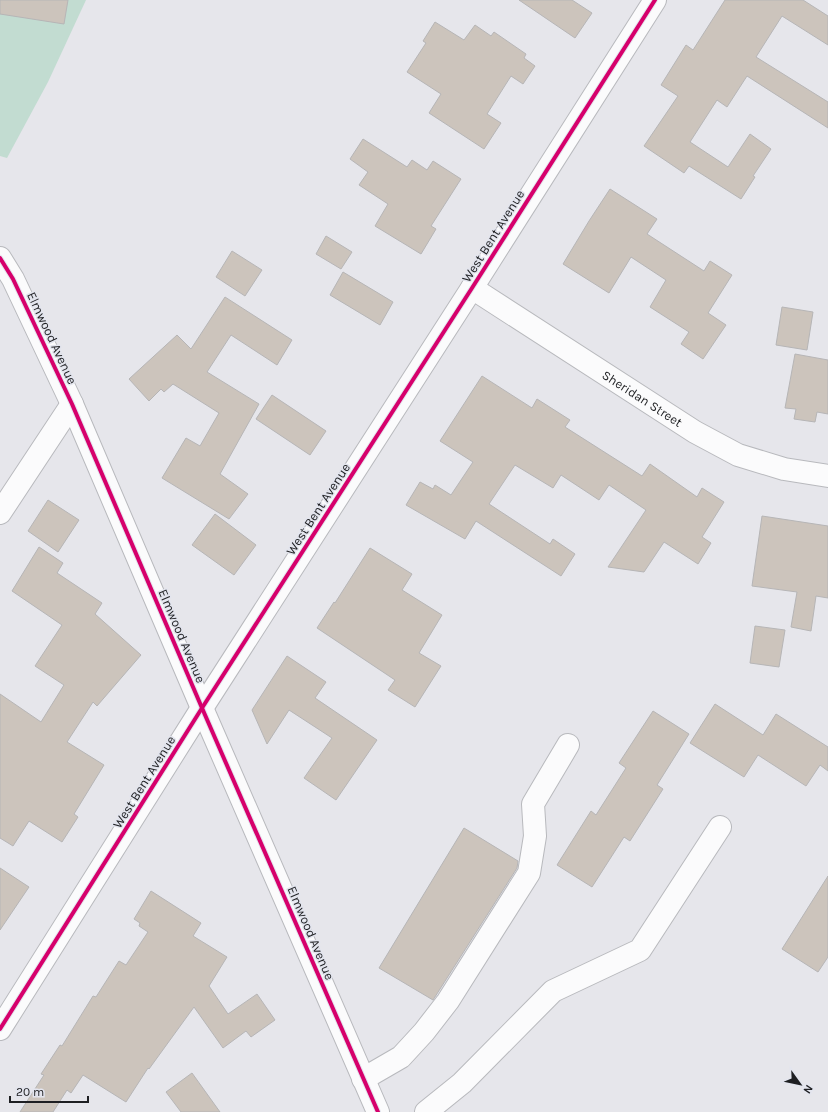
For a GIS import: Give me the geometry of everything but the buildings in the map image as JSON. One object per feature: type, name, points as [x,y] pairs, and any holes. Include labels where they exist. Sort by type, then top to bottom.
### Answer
[{"type":"street","name":"West Bent Avenue","points":[[0,1029],[202,708],[655,0]]},
{"type":"street","name":"Elmwood Avenue","points":[[0,258],[13,279],[72,404],[202,708],[378,1112]]},
{"type":"street","name":"Sheridan Street","points":[[472,288],[695,432],[738,455],[784,469],[828,476]]},
{"type":"street","points":[[0,513],[72,404]]},
{"type":"street","points":[[363,1079],[401,1057],[424,1032],[448,1002],[529,873],[535,836],[533,804],[568,745]]},
{"type":"street","points":[[426,1112],[462,1083],[553,991],[640,950],[720,827]]},
{"type":"green space","points":[[0,0],[86,0],[48,82],[7,158],[0,156]]},
{"type":"cycle path","points":[[0,1029],[202,708],[655,0]]},
{"type":"cycle path","points":[[0,258],[13,279],[72,404],[202,708],[378,1112]]}]
